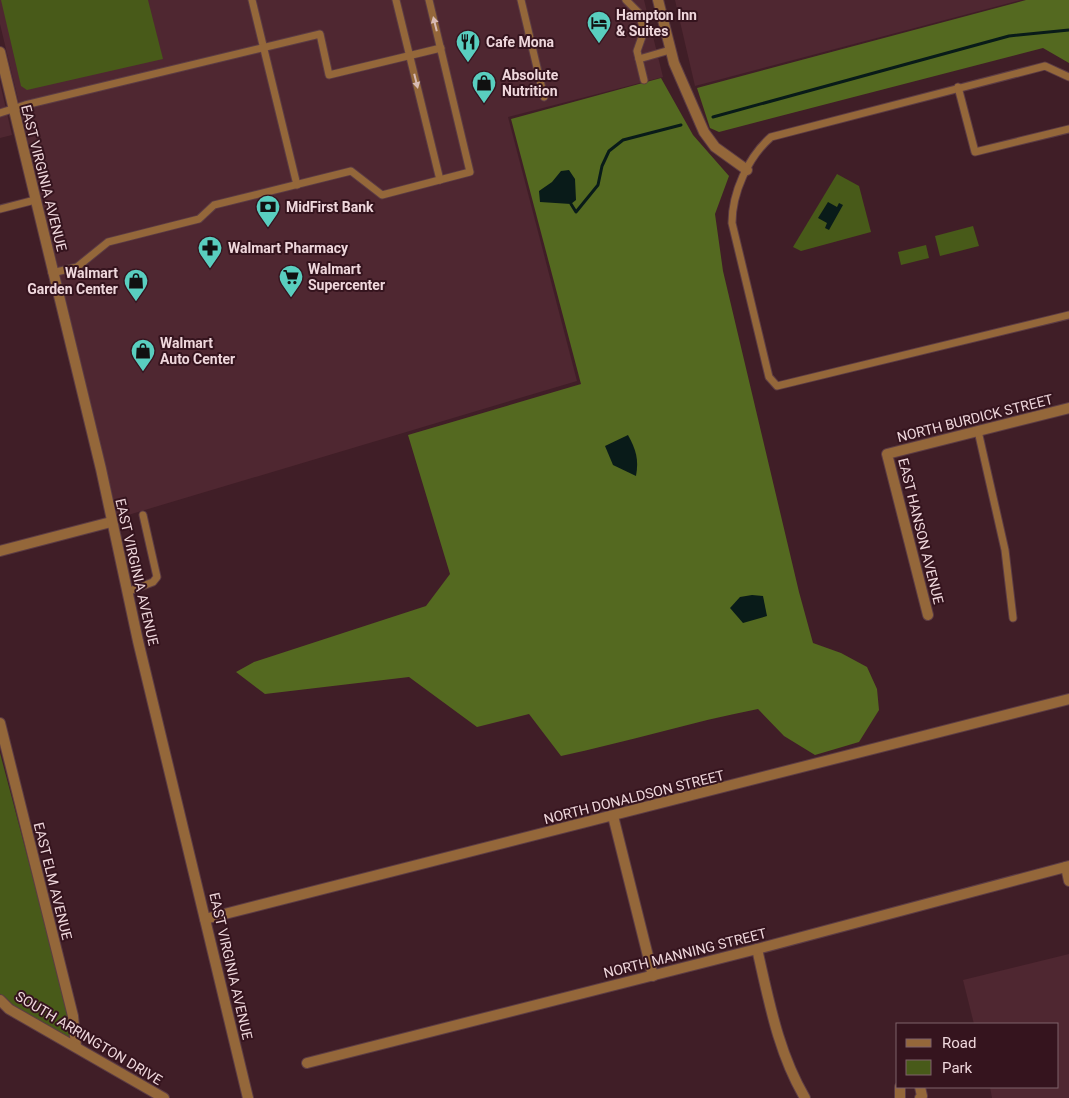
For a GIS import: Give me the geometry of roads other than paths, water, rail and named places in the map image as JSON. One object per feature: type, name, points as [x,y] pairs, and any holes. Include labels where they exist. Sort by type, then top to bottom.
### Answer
[{"type":"street","points":[[658,0],[674,64],[704,132],[714,147],[747,170]]},
{"type":"street","name":"EAST VIRGINIA AVENUE","points":[[0,52],[101,469],[127,592],[248,1098]]},
{"type":"street","name":"NORTH BURDICK STREET","points":[[887,454],[1069,408]]},
{"type":"street","name":"EAST HANSON AVENUE","points":[[887,454],[928,615]]},
{"type":"street","points":[[0,551],[111,522]]},
{"type":"street","name":"NORTH DONALDSON STREET","points":[[205,919],[1069,700]]},
{"type":"street","name":"EAST ELM AVENUE","points":[[0,723],[73,1016],[76,1046]]},
{"type":"street","points":[[613,816],[653,976]]},
{"type":"street","points":[[1067,867],[1069,881]]},
{"type":"street","name":"NORTH MANNING STREET","points":[[307,1063],[757,950],[1067,867]]},
{"type":"street","points":[[757,950],[777,1031],[790,1073],[805,1098]]},
{"type":"street","name":"SOUTH ARRINGTON DRIVE","points":[[0,1000],[5,1010],[76,1046],[164,1098]]},
{"type":"lane","points":[[252,0],[297,185]]},
{"type":"lane","points":[[396,0],[440,180]]},
{"type":"lane","points":[[52,273],[77,266],[108,242],[199,219],[214,206],[351,171],[382,195],[470,172],[429,0]]},
{"type":"lane","points":[[521,0],[544,97]]},
{"type":"lane","points":[[626,0],[638,13],[644,31],[637,51],[644,80]]},
{"type":"lane","points":[[0,113],[320,34],[329,75],[441,48]]},
{"type":"lane","points":[[639,59],[670,50]]},
{"type":"lane","points":[[1069,78],[1045,66],[771,137],[761,146],[747,170],[732,205],[732,223],[769,377],[774,385],[780,386],[1069,315]]},
{"type":"lane","points":[[958,87],[975,152],[1069,129]]},
{"type":"lane","points":[[0,209],[35,200]]},
{"type":"lane","points":[[978,431],[1004,550],[1013,618]]},
{"type":"lane","points":[[127,592],[153,582],[157,577],[143,515]]},
{"type":"waterway","points":[[713,117],[1009,36],[1069,30]]},
{"type":"waterway","points":[[571,204],[576,212],[598,185],[602,166],[609,151],[623,140],[681,125]]},
{"type":"place","name":"Hampton Inn & Suites","points":[[599,44]]},
{"type":"place","name":"Cafe Mona","points":[[468,63]]},
{"type":"place","name":"Absolute Nutrition","points":[[484,104]]},
{"type":"place","name":"MidFirst Bank","points":[[268,228]]},
{"type":"place","name":"Walmart Pharmacy","points":[[210,269]]},
{"type":"place","name":"Walmart Supercenter","points":[[291,298]]},
{"type":"place","name":"Walmart Garden Center","points":[[136,302]]},
{"type":"place","name":"Walmart Auto Center","points":[[143,372]]}]
